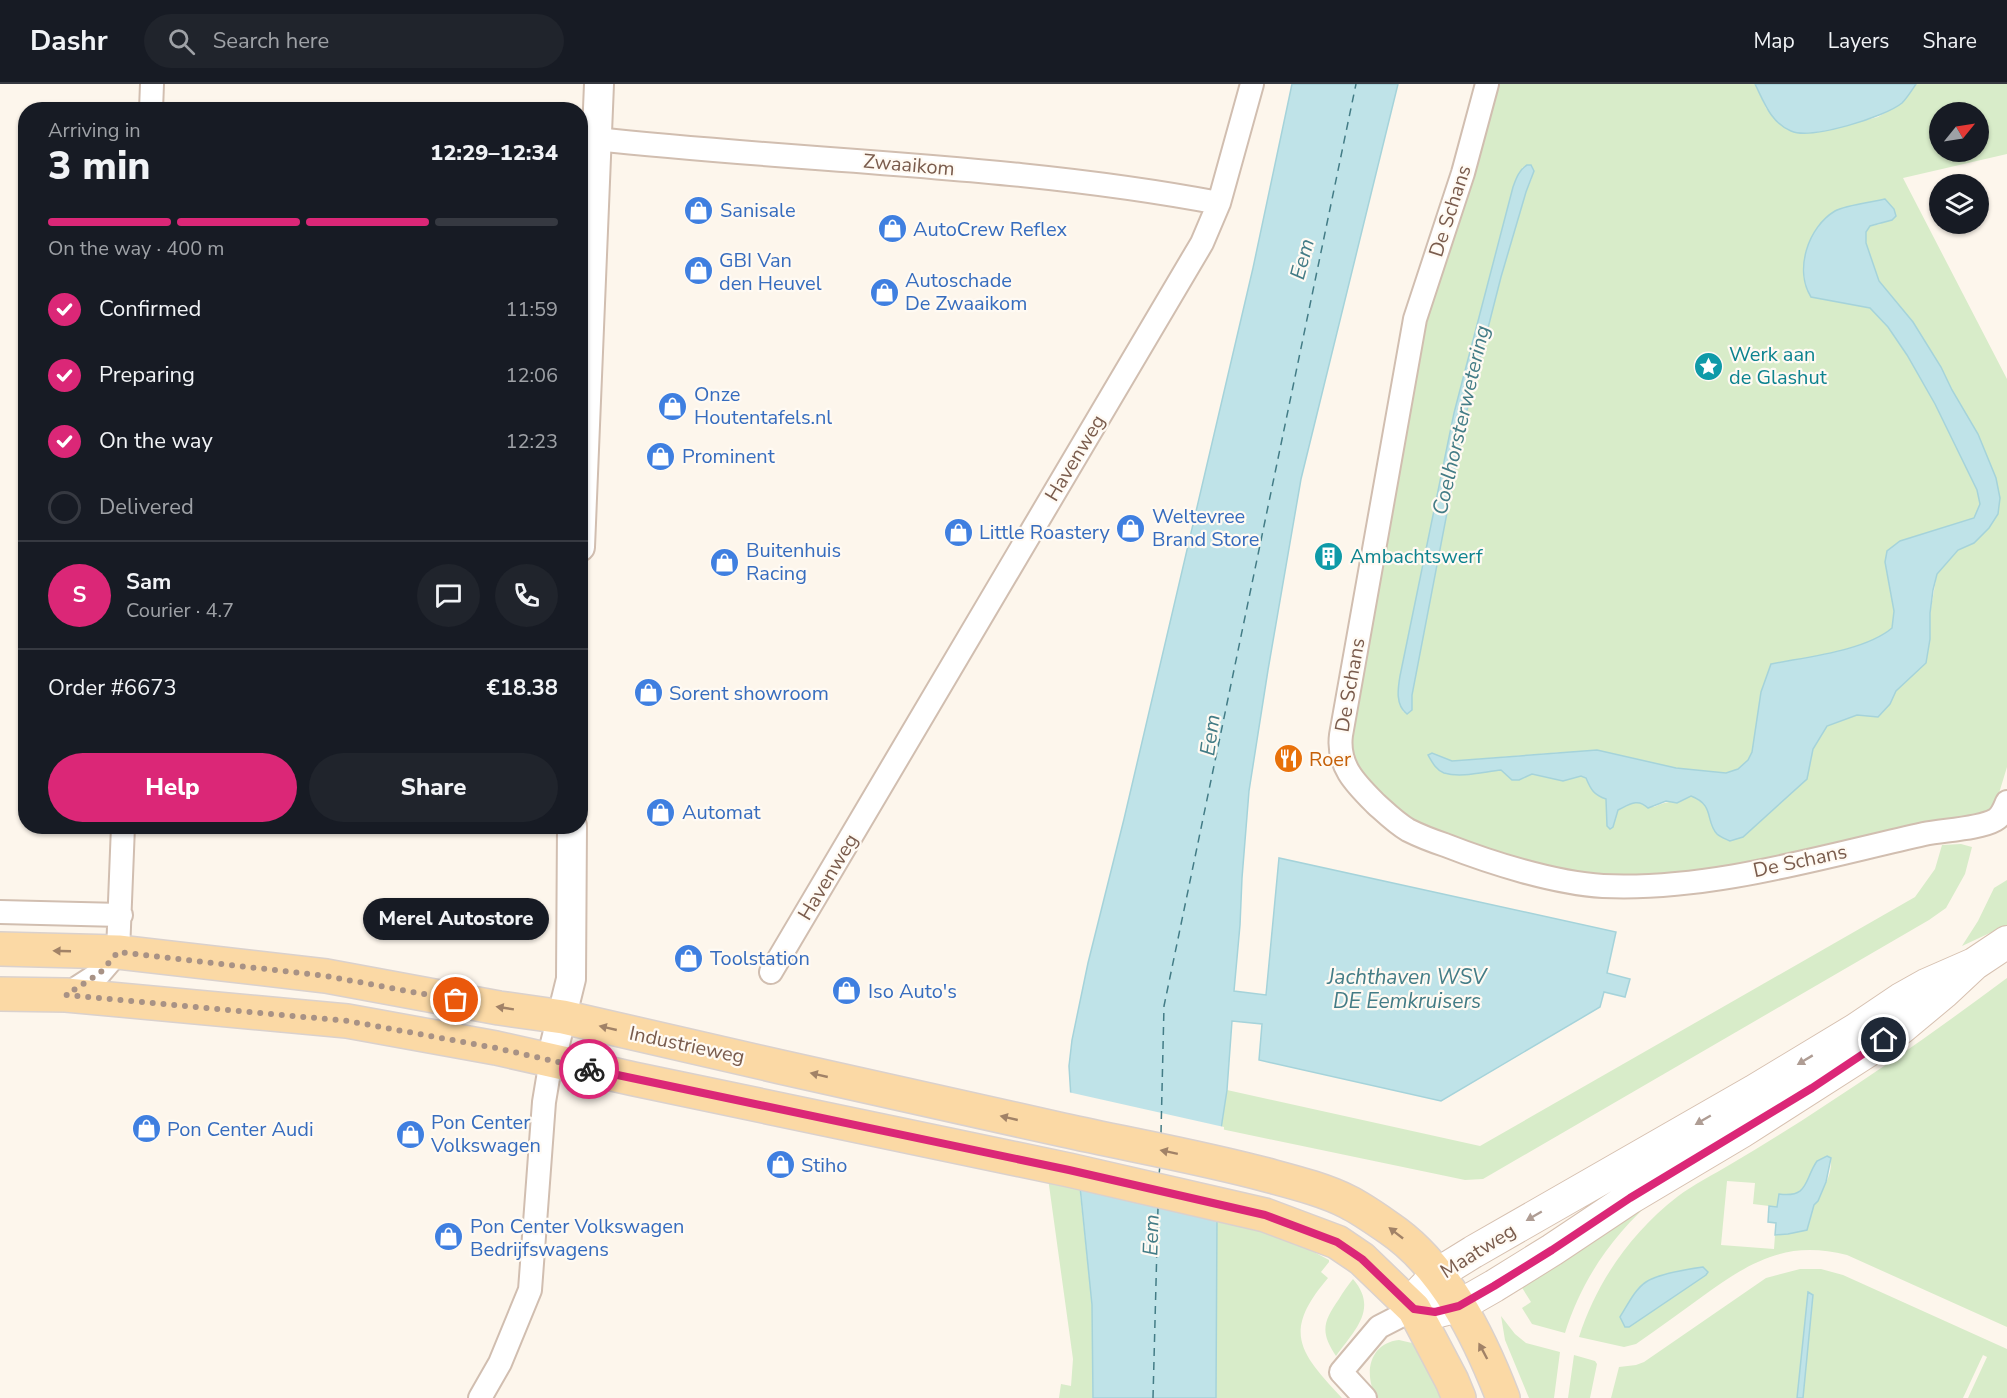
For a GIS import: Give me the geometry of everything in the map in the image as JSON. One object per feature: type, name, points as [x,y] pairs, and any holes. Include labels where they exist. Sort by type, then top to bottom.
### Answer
[{"type":"main road","name":"Maatweg","points":[[1974,964],[1926,985],[1901,999],[1855,1030],[1754,1091],[1438,1273],[1422,1290],[1414,1309],[1435,1312],[1459,1306],[1552,1250],[1630,1198],[1742,1132],[1830,1076],[1900,1028],[1974,964],[2007,942]]},
{"type":"main road","name":"Industrieweg","points":[[0,949],[118,952],[326,976],[499,1008],[563,1017],[1066,1131],[1226,1164],[1292,1182],[1347,1201],[1390,1229],[1416,1250],[1438,1273],[1459,1306],[1492,1370],[1503,1398]]},
{"type":"main road","points":[[0,994],[66,995],[348,1021],[496,1048],[1069,1170],[1265,1215],[1337,1242],[1362,1259],[1414,1309],[1452,1380],[1459,1398]]},
{"type":"street","points":[[151,102],[152,84]]},
{"type":"street","points":[[588,355],[599,84]]},
{"type":"street","name":"Havenweg","points":[[771,972],[1196,254],[1219,203],[1252,84]]},
{"type":"street","name":"De Schans","points":[[1487,84],[1463,173],[1420,302],[1412,335],[1341,735],[1341,756],[1349,775],[1389,816],[1418,835],[1468,854],[1552,878],[1602,886],[1661,885],[1784,866],[1933,832],[1989,822],[2002,814],[2007,802]]},
{"type":"street","name":"Zwaaikom","points":[[597,139],[988,172],[1183,196],[1219,203]]},
{"type":"street","points":[[66,995],[100,973],[118,952],[123,834]]},
{"type":"street","points":[[480,1398],[500,1363],[530,1290],[544,1102],[551,1060],[571,979],[572,834]]},
{"type":"street","points":[[0,912],[121,915]]},
{"type":"street","points":[[1365,1398],[1341,1372],[1379,1327],[1414,1309]]},
{"type":"green space","points":[[1495,84],[1755,84],[1766,108],[1792,132],[1819,132],[1878,117],[1903,102],[1916,84],[2007,84],[2007,154],[1989,158],[1989,102],[1929,102],[1929,162],[1972,162],[1903,178],[1929,228],[1929,234],[1932,234],[2007,379],[2007,767],[1996,803],[1984,814],[1719,871],[1645,882],[1575,872],[1469,848],[1392,812],[1349,755],[1347,737],[1422,315]],"holes":[[[1523,167],[1532,178],[1501,277],[1466,414],[1412,695],[1412,710],[1403,712],[1398,693],[1400,676],[1454,413],[1513,187]],[[1885,199],[1881,224],[1870,226],[1866,232],[1866,243],[1879,281],[1913,322],[1941,367],[1952,390],[1989,528],[1974,543],[1958,550],[1937,574],[1930,613],[1908,680],[1896,691],[1890,704],[1878,717],[1857,715],[1827,726],[1813,749],[1807,779],[1743,837],[1716,833],[1707,808],[1701,799],[1691,795],[1654,807],[1635,801],[1618,810],[1613,827],[1610,828],[1607,826],[1606,799],[1593,792],[1586,778],[1581,776],[1563,781],[1532,774],[1519,780],[1501,770],[1466,774],[1432,753],[1452,761],[1563,752],[1726,773],[1738,769],[1748,760],[1752,752],[1771,664],[1851,648],[1880,636],[1892,628],[1894,611],[1885,562],[1900,541],[1974,518],[1980,504],[1977,490],[1935,404],[1888,327],[1870,308],[1811,297]]]},
{"type":"green space","points":[[1961,844],[1972,847],[1965,874],[1946,908],[1929,920],[1483,1179],[1465,1180],[1221,1129],[1227,1090],[1480,1146],[1915,897],[1935,869],[1942,845]]},
{"type":"green space","points":[[2007,880],[2007,925],[1962,946],[1978,921],[1994,888]]},
{"type":"green space","points":[[2007,978],[2007,1327],[1847,1255],[1806,1250],[1770,1257],[1737,1273],[1636,1344],[1624,1347],[1579,1337],[1586,1316],[1606,1278],[1631,1242],[1660,1211],[1690,1188],[1778,1135],[1917,1044]],"holes":[[[1827,1156],[1830,1157],[1831,1167],[1824,1187],[1788,1234],[1775,1235],[1774,1249],[1721,1245],[1727,1181],[1755,1183],[1753,1204],[1777,1207],[1786,1195],[1801,1190],[1820,1160]]]},
{"type":"green space","points":[[1048,1178],[1079,1183],[1092,1305],[1093,1398],[1059,1398],[1061,1384],[1071,1386],[1073,1359]]},
{"type":"green space","points":[[1656,1197],[1626,1226],[1601,1258],[1580,1294],[1565,1333],[1532,1324],[1522,1308],[1531,1302],[1519,1283]]},
{"type":"green space","points":[[1217,1216],[1301,1245],[1329,1260],[1321,1272],[1328,1278],[1305,1313],[1301,1328],[1302,1341],[1315,1367],[1342,1398],[1216,1398]]},
{"type":"green space","points":[[1800,1269],[1821,1269],[1843,1275],[2007,1349],[2007,1398],[1968,1398],[1987,1357],[1983,1355],[1963,1398],[1611,1398],[1619,1367],[1644,1362],[1766,1278]]},
{"type":"green space","points":[[1353,1279],[1364,1300],[1364,1310],[1356,1329],[1336,1356],[1327,1340],[1327,1321]]},
{"type":"green space","points":[[1501,1316],[1515,1334],[1526,1343],[1560,1352],[1554,1398],[1529,1398],[1505,1340]]},
{"type":"green space","points":[[1399,1340],[1418,1347],[1443,1398],[1377,1398],[1370,1380],[1370,1370],[1375,1354],[1389,1342]]},
{"type":"green space","points":[[1574,1355],[1595,1361],[1597,1364],[1590,1398],[1568,1398]]},
{"type":"water","points":[[1292,84],[1398,84],[1301,479],[1249,791],[1234,991],[1266,995],[1279,858],[1616,932],[1607,973],[1630,979],[1625,997],[1604,992],[1600,1007],[1441,1101],[1259,1060],[1262,1024],[1232,1021],[1227,1090],[1221,1129],[1217,1216],[1216,1398],[1093,1398],[1092,1305],[1069,1066],[1072,1040],[1088,963],[1253,268]]},
{"type":"water","points":[[1755,84],[1916,84],[1902,103],[1880,115],[1848,126],[1801,133],[1791,131],[1778,123]]},
{"type":"water","name":"Coelhorsterwetering","points":[[1527,165],[1531,165],[1534,171],[1501,277],[1466,414],[1412,695],[1412,710],[1407,714],[1399,701],[1399,681],[1454,413],[1513,187],[1520,172]]},
{"type":"water","points":[[1885,199],[1894,209],[1896,216],[1892,220],[1870,226],[1866,232],[1866,243],[1879,281],[1913,322],[1941,367],[1978,434],[1996,478],[2000,498],[1998,514],[1989,528],[1974,543],[1958,550],[1937,574],[1930,613],[1930,639],[1926,663],[1896,691],[1890,704],[1878,717],[1857,715],[1827,726],[1813,749],[1807,779],[1743,837],[1730,841],[1717,834],[1713,829],[1707,809],[1699,800],[1691,796],[1677,803],[1666,801],[1648,808],[1641,803],[1630,804],[1618,810],[1613,827],[1610,829],[1607,826],[1606,799],[1596,794],[1586,778],[1581,776],[1563,781],[1532,774],[1519,780],[1512,780],[1501,770],[1458,775],[1439,770],[1428,755],[1432,753],[1452,761],[1597,750],[1676,768],[1726,773],[1738,769],[1748,760],[1752,752],[1761,692],[1771,664],[1851,648],[1880,636],[1892,628],[1894,611],[1885,562],[1887,551],[1900,541],[1974,518],[1980,504],[1977,490],[1935,404],[1888,327],[1870,308],[1811,297],[1806,286],[1804,262],[1806,250],[1817,227],[1835,211],[1852,205]]},
{"type":"water","points":[[1827,1156],[1831,1158],[1826,1182],[1814,1205],[1807,1230],[1775,1235],[1776,1223],[1768,1222],[1769,1206],[1777,1207],[1779,1194],[1789,1195],[1801,1190],[1817,1161]]},
{"type":"water","points":[[1703,1267],[1708,1272],[1706,1275],[1629,1327],[1625,1327],[1620,1317],[1642,1285],[1666,1274]]},
{"type":"water","points":[[1808,1292],[1813,1295],[1803,1398],[1797,1398]]},
{"type":"pier","points":[[1068,1092],[1224,1127],[1220,1222],[1076,1189]]},
{"type":"ferry route","points":[[1161,1133],[1164,1006],[1356,84]]},
{"type":"ferry route","points":[[1159,1175],[1160,1165]]},
{"type":"ferry route","points":[[1153,1398],[1158,1207]]},
{"type":"way so far","points":[[456,1000],[326,976],[118,952],[100,973],[66,995],[348,1021],[496,1048],[589,1069]]},
{"type":"place","name":"Sanisale","points":[[699,210]]},
{"type":"place","name":"AutoCrew Reflex","points":[[892,229]]},
{"type":"place","name":"GBI Van den Heuvel","points":[[698,271]]},
{"type":"place","name":"Autoschade De Zwaaikom","points":[[884,292]]},
{"type":"place","name":"Werk aan de Glashut","points":[[1708,366]]},
{"type":"place","name":"Onze Houtentafels.nl","points":[[673,406]]},
{"type":"place","name":"Prominent","points":[[661,456]]},
{"type":"place","name":"Weltevree Brand Store","points":[[1131,528]]},
{"type":"place","name":"Little Roastery","points":[[958,532]]},
{"type":"place","name":"Ambachtswerf","points":[[1329,556]]},
{"type":"place","name":"Buitenhuis Racing","points":[[725,562]]},
{"type":"place","name":"Sorent showroom","points":[[648,693]]},
{"type":"place","name":"Roer","points":[[1288,759]]},
{"type":"place","name":"Automat","points":[[661,812]]},
{"type":"place","name":"Toolstation","points":[[689,958]]},
{"type":"place","name":"Iso Auto's","points":[[847,991]]},
{"type":"place","name":"Merel Autostore","points":[[456,1000]]},
{"type":"place","name":"Pon Center Audi","points":[[146,1129]]},
{"type":"place","name":"Pon Center Volkswagen","points":[[410,1134]]},
{"type":"place","name":"Stiho","points":[[780,1165]]},
{"type":"place","name":"Pon Center Volkswagen Bedrijfswagens","points":[[449,1237]]},
{"type":"route","points":[[589,1069],[1069,1170],[1265,1215],[1337,1242],[1362,1259],[1414,1309],[1435,1312],[1459,1306],[1494,1286],[1630,1198],[1812,1088],[1884,1040]]},
{"type":"water label","name":"Eem","points":[[1302,259]]},
{"type":"water label","name":"Eem","points":[[1210,735]]},
{"type":"water label","name":"Jachthaven WSV DE Eemkruisers","points":[[1407,989]]},
{"type":"water label","name":"Eem","points":[[1151,1235]]}]
